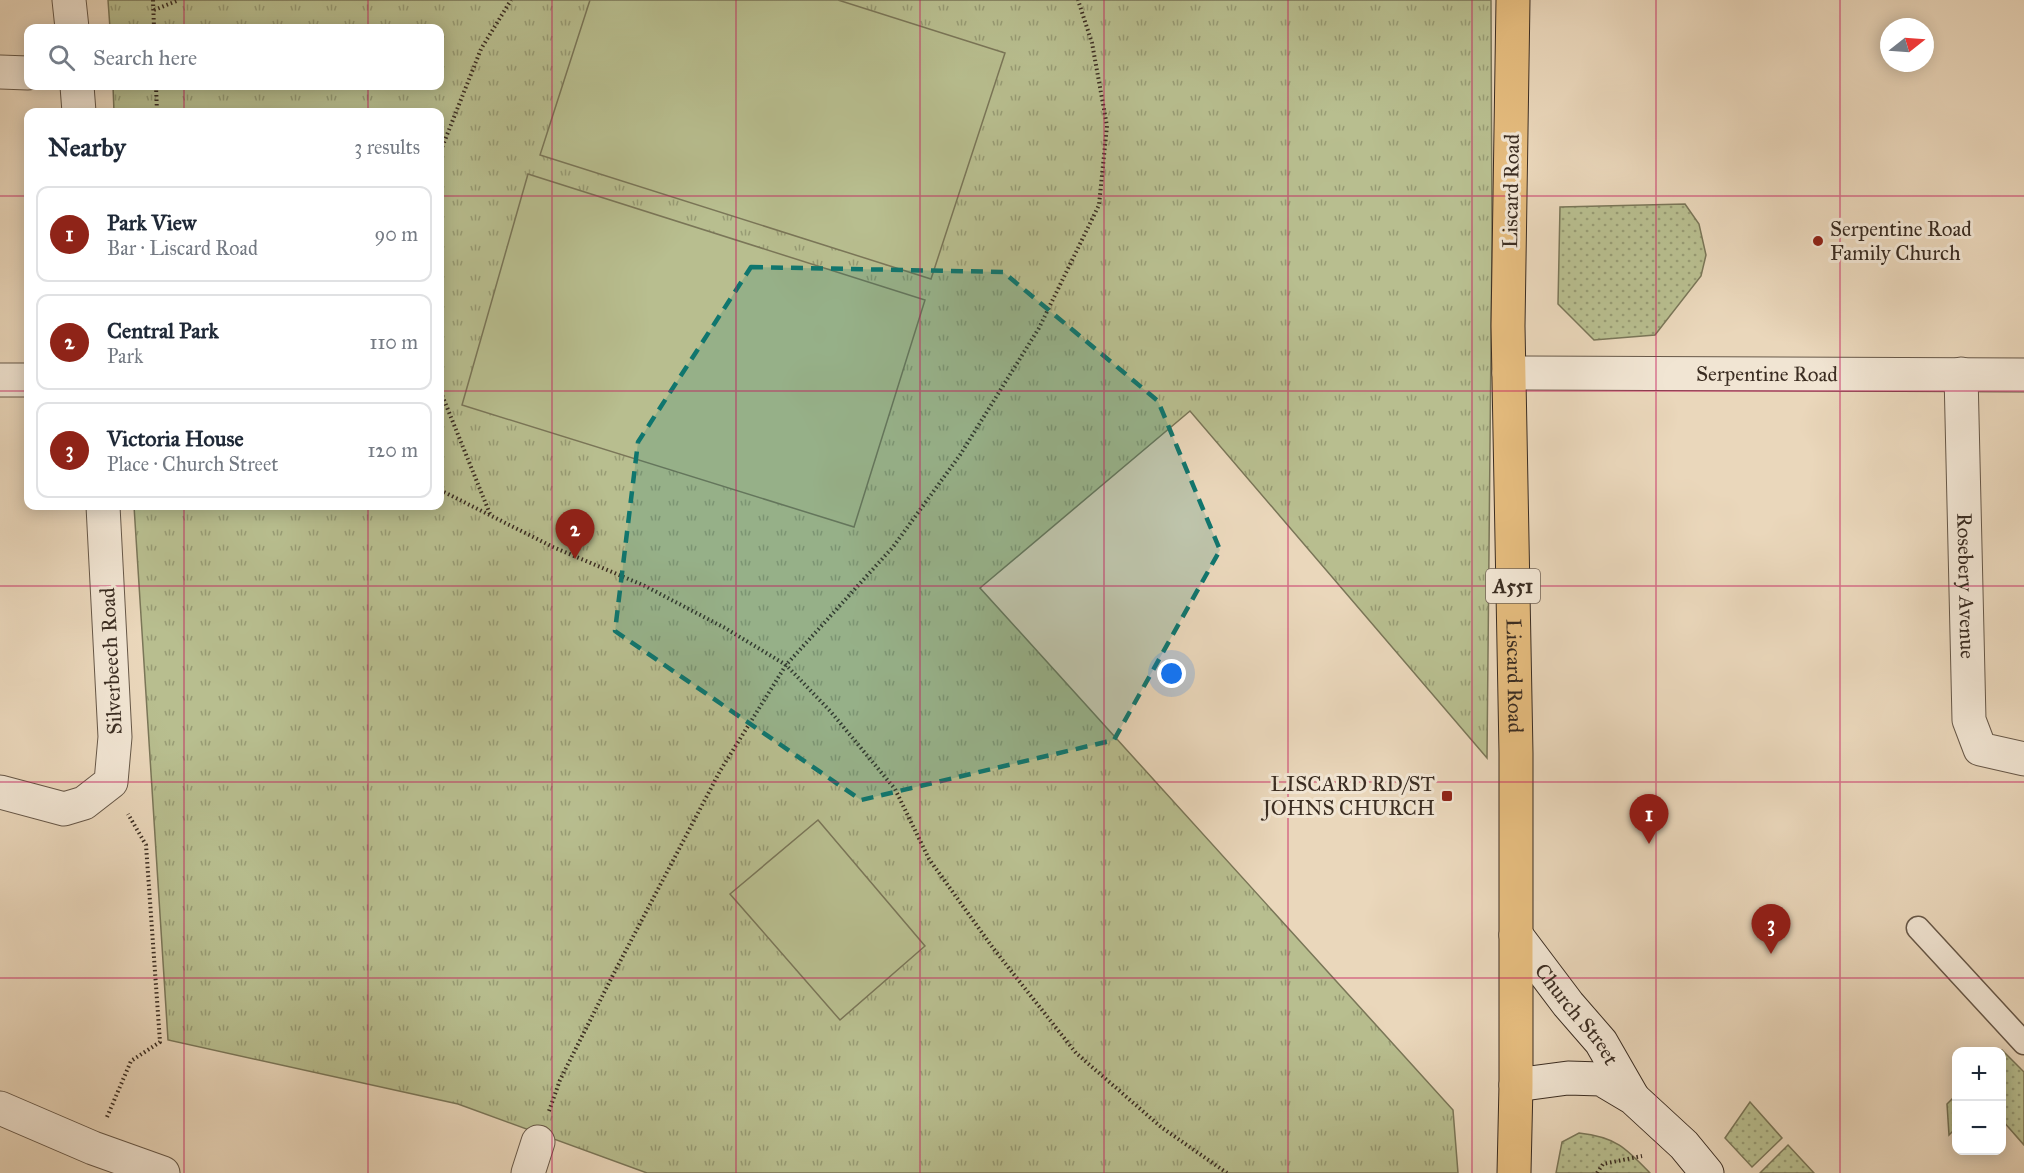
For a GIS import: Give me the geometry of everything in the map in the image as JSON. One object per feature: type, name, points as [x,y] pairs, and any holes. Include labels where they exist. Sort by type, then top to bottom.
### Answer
[{"type":"main road","name":"Liscard Road","points":[[1514,0],[1509,373],[1516,753],[1514,1173]]},
{"type":"street","points":[[69,0],[72,24]]},
{"type":"street","points":[[0,72],[24,73]]},
{"type":"street","points":[[77,90],[79,108]]},
{"type":"street","name":"Serpentine Road","points":[[1509,373],[2024,375]]},
{"type":"street","name":"Rosebery Avenue","points":[[1961,374],[1969,720],[1980,749],[2024,759]]},
{"type":"street","points":[[0,380],[24,380]]},
{"type":"street","name":"Silverbeech Road","points":[[103,510],[116,737],[111,783]]},
{"type":"street","points":[[0,792],[64,809],[84,803],[111,783]]},
{"type":"street","name":"Church Street","points":[[1516,935],[1568,1004],[1601,1042],[1633,1098]]},
{"type":"street","name":"Church Street","points":[[1516,1085],[1568,1078],[1601,1079],[1633,1098],[1684,1145],[1707,1173]]},
{"type":"street","points":[[0,1108],[93,1148],[163,1173]]},
{"type":"street","points":[[528,1173],[538,1142]]},
{"type":"lane","points":[[1918,928],[2024,1043]]},
{"type":"path","points":[[153,0],[154,24]]},
{"type":"path","points":[[154,10],[179,0]]},
{"type":"path","points":[[444,142],[481,50],[511,0]]},
{"type":"path","points":[[538,1142],[560,1080],[720,771],[786,665],[893,547],[960,455],[1039,328],[1099,205],[1107,126],[1092,43],[1078,0]]},
{"type":"path","points":[[156,90],[158,108]]},
{"type":"path","points":[[444,400],[490,514]]},
{"type":"path","points":[[444,492],[553,547],[645,586],[724,628],[786,665],[831,712],[895,789],[929,859],[993,948],[1076,1053],[1161,1127],[1227,1173]]},
{"type":"path","points":[[93,1148],[131,1061],[160,1042],[146,845],[111,783]]},
{"type":"path","points":[[1597,1173],[1604,1164],[1684,1145]]},
{"type":"highlighted area","points":[[751,267],[1003,272],[1158,401],[1220,550],[1114,740],[861,800],[615,631],[638,442]]},
{"type":"green space","points":[[108,0],[1491,0],[1492,240],[1487,758],[1190,411],[980,588],[1453,1110],[1458,1173],[647,1173],[458,1104],[168,1040],[134,510],[444,510],[444,108],[114,108],[113,90],[444,90],[444,24],[110,24]]},
{"type":"green space","points":[[590,0],[838,0],[1005,53],[931,279],[540,155]]},
{"type":"green space","points":[[528,174],[925,300],[854,527],[462,405]]},
{"type":"green space","points":[[1685,204],[1699,224],[1706,255],[1701,276],[1655,335],[1594,340],[1558,304],[1560,207]]},
{"type":"green space","points":[[818,820],[925,946],[840,1020],[730,894]]},
{"type":"green space","points":[[2006,1054],[2024,1072],[2024,1145],[2006,1125]]},
{"type":"green space","points":[[1952,1099],[1952,1132],[1949,1135],[1947,1104]]},
{"type":"green space","points":[[1750,1102],[1782,1138],[1752,1167],[1725,1138]]},
{"type":"green space","points":[[1579,1133],[1602,1137],[1619,1145],[1650,1173],[1556,1173],[1562,1142]]},
{"type":"green space","points":[[1788,1145],[1814,1173],[1760,1173]]},
{"type":"place","name":"Serpentine Road Family Church","points":[[1818,241]]},
{"type":"place","name":"Central Park","points":[[575,559]]},
{"type":"place","name":"LISCARD RD/ST JOHNS CHURCH","points":[[1447,796]]},
{"type":"place","name":"Park View","points":[[1649,844]]},
{"type":"place","name":"Victoria House","points":[[1771,954]]}]
